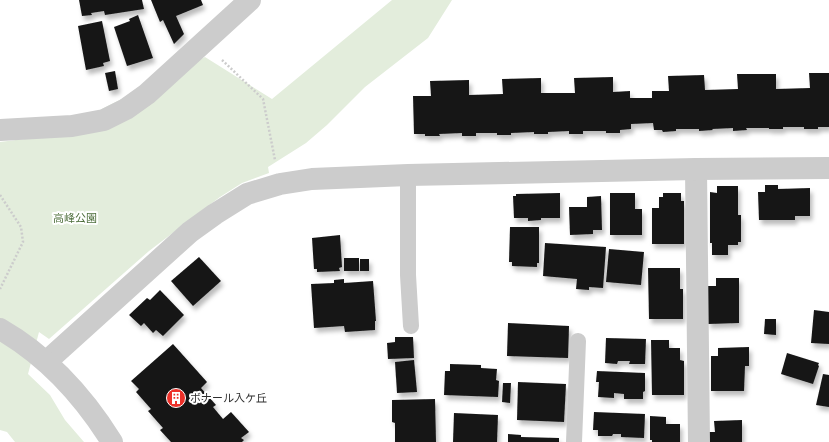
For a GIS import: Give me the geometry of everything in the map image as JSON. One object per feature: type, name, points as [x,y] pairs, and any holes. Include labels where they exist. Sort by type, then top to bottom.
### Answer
[{"type":"street","points":[[0,130],[72,126],[104,120],[126,109],[147,94],[250,0]]},
{"type":"street","points":[[46,362],[190,232],[214,214],[247,194],[280,184],[312,179],[408,175],[696,169],[829,168]]},
{"type":"street","points":[[696,169],[699,442]]},
{"type":"street","points":[[0,329],[46,362],[71,387],[100,423],[112,442]]},
{"type":"lane","points":[[408,175],[408,275],[411,326]]},
{"type":"lane","points":[[574,442],[578,341]]},
{"type":"path","points":[[203,42],[263,99],[280,184]]},
{"type":"path","points":[[0,195],[21,227],[23,242],[0,288]]},
{"type":"green space","name":"高峰公園","points":[[392,0],[452,0],[428,38],[365,87],[327,125],[306,143],[268,167],[269,173],[242,183],[220,197],[149,251],[49,339],[39,332],[28,374],[50,395],[65,420],[84,442],[15,442],[7,432],[0,430],[0,142],[48,136],[205,57],[272,99]]},
{"type":"building","points":[[79,0],[142,0],[144,9],[105,15],[104,11],[91,13],[92,15],[82,16]]},
{"type":"building","points":[[151,0],[201,0],[203,5],[176,16],[184,34],[174,44],[163,20],[160,22]]},
{"type":"building","points":[[138,15],[153,58],[127,66],[114,27],[130,21],[129,19]]},
{"type":"building","points":[[102,21],[110,61],[103,63],[104,66],[86,70],[78,26]]},
{"type":"building","points":[[115,71],[118,89],[109,91],[105,73]]},
{"type":"building","points":[[809,73],[829,73],[829,127],[818,127],[818,129],[804,129],[804,127],[783,127],[783,129],[746,128],[747,130],[733,131],[733,128],[699,131],[699,129],[676,129],[676,131],[663,132],[662,130],[654,130],[653,123],[631,124],[631,129],[620,130],[620,133],[606,133],[606,131],[583,131],[583,134],[569,134],[569,131],[548,132],[548,134],[534,134],[534,132],[511,133],[511,135],[476,133],[476,136],[462,136],[462,133],[439,134],[440,136],[414,134],[413,96],[431,96],[430,81],[469,80],[469,95],[503,94],[502,79],[541,78],[541,93],[575,93],[574,78],[613,77],[613,92],[630,91],[630,98],[652,98],[652,91],[669,91],[668,76],[704,75],[705,90],[738,89],[737,74],[776,74],[776,89],[810,88]]},
{"type":"building","points":[[765,185],[778,185],[778,189],[810,188],[810,216],[795,216],[795,220],[759,220],[758,192],[765,192]]},
{"type":"building","points":[[717,186],[738,186],[738,215],[741,215],[741,242],[738,242],[738,245],[728,245],[728,255],[712,255],[712,243],[710,243],[710,192],[717,193]]},
{"type":"building","points":[[560,193],[560,218],[541,218],[541,220],[528,221],[528,218],[514,218],[513,196],[516,196],[516,194]]},
{"type":"building","points":[[610,193],[635,193],[635,209],[642,209],[642,235],[610,235]]},
{"type":"building","points":[[663,193],[681,193],[681,201],[684,201],[684,244],[652,244],[652,208],[659,208],[659,197],[663,197]]},
{"type":"building","points":[[601,196],[602,230],[593,230],[593,234],[570,235],[569,207],[587,207],[587,197]]},
{"type":"building","points":[[510,227],[539,227],[539,263],[537,263],[537,267],[512,266],[512,262],[509,262]]},
{"type":"building","points":[[340,235],[342,267],[339,268],[340,271],[317,272],[317,269],[314,269],[312,238]]},
{"type":"building","points":[[545,243],[606,247],[603,288],[589,287],[589,290],[576,289],[577,279],[543,276]]},
{"type":"building","points":[[609,249],[644,252],[641,285],[606,282]]},
{"type":"building","points":[[199,257],[221,281],[193,306],[171,281]]},
{"type":"building","points":[[344,258],[359,258],[359,271],[344,271]]},
{"type":"building","points":[[360,259],[369,259],[369,271],[360,271]]},
{"type":"building","points":[[648,268],[680,268],[680,289],[683,289],[683,319],[649,319]]},
{"type":"building","points":[[716,278],[739,278],[739,323],[708,324],[708,286],[716,286]]},
{"type":"building","points":[[344,279],[344,283],[373,281],[376,321],[375,330],[345,332],[344,326],[314,328],[311,284],[334,283],[334,280]]},
{"type":"building","points":[[160,290],[184,315],[163,336],[156,330],[153,333],[144,323],[141,326],[129,315],[147,298],[150,300]]},
{"type":"building","points":[[814,310],[829,312],[829,344],[811,343]]},
{"type":"building","points":[[765,319],[776,319],[776,335],[764,334]]},
{"type":"building","points":[[508,323],[569,326],[568,358],[507,356]]},
{"type":"building","points":[[395,337],[413,337],[414,358],[388,359],[387,343],[395,342]]},
{"type":"building","points":[[606,338],[646,339],[645,364],[629,364],[630,361],[618,361],[617,364],[605,363]]},
{"type":"building","points":[[651,340],[669,340],[669,348],[680,348],[680,360],[684,361],[684,395],[652,395]]},
{"type":"building","name":"ボナール入ケ丘","points":[[173,344],[207,382],[201,388],[216,405],[213,407],[223,419],[231,412],[249,432],[241,438],[244,440],[242,442],[171,442],[160,430],[163,428],[148,411],[151,409],[136,392],[139,389],[131,381]]},
{"type":"building","points":[[749,347],[749,366],[745,366],[744,391],[711,391],[711,356],[718,356],[718,348]]},
{"type":"building","points":[[787,353],[819,363],[813,384],[781,374]]},
{"type":"building","points":[[414,360],[417,392],[397,393],[395,362]]},
{"type":"building","points":[[450,364],[481,365],[481,368],[497,369],[496,380],[499,381],[498,397],[444,395],[445,371],[450,371]]},
{"type":"building","points":[[597,371],[645,373],[645,391],[643,392],[643,399],[624,399],[624,394],[614,393],[614,398],[598,397],[599,382],[596,382]]},
{"type":"building","points":[[823,374],[829,375],[829,407],[816,405]]},
{"type":"building","points":[[518,382],[566,384],[564,422],[517,420]]},
{"type":"building","points":[[503,383],[511,383],[510,403],[502,402]]},
{"type":"building","points":[[435,399],[436,442],[395,442],[395,423],[392,422],[392,400]]},
{"type":"building","points":[[594,412],[645,414],[644,438],[621,437],[621,434],[613,434],[612,436],[598,436],[598,430],[593,430]]},
{"type":"building","points":[[454,413],[498,415],[497,442],[453,442]]},
{"type":"building","points":[[650,416],[666,417],[666,424],[680,424],[680,442],[652,442],[652,440],[650,440]]},
{"type":"building","points":[[742,420],[742,442],[709,442],[709,432],[715,432],[714,421]]},
{"type":"building","points":[[508,434],[521,435],[521,437],[559,438],[559,442],[508,442]]},
{"type":"place","name":"ボナール入ケ丘","points":[[176,398]]}]
